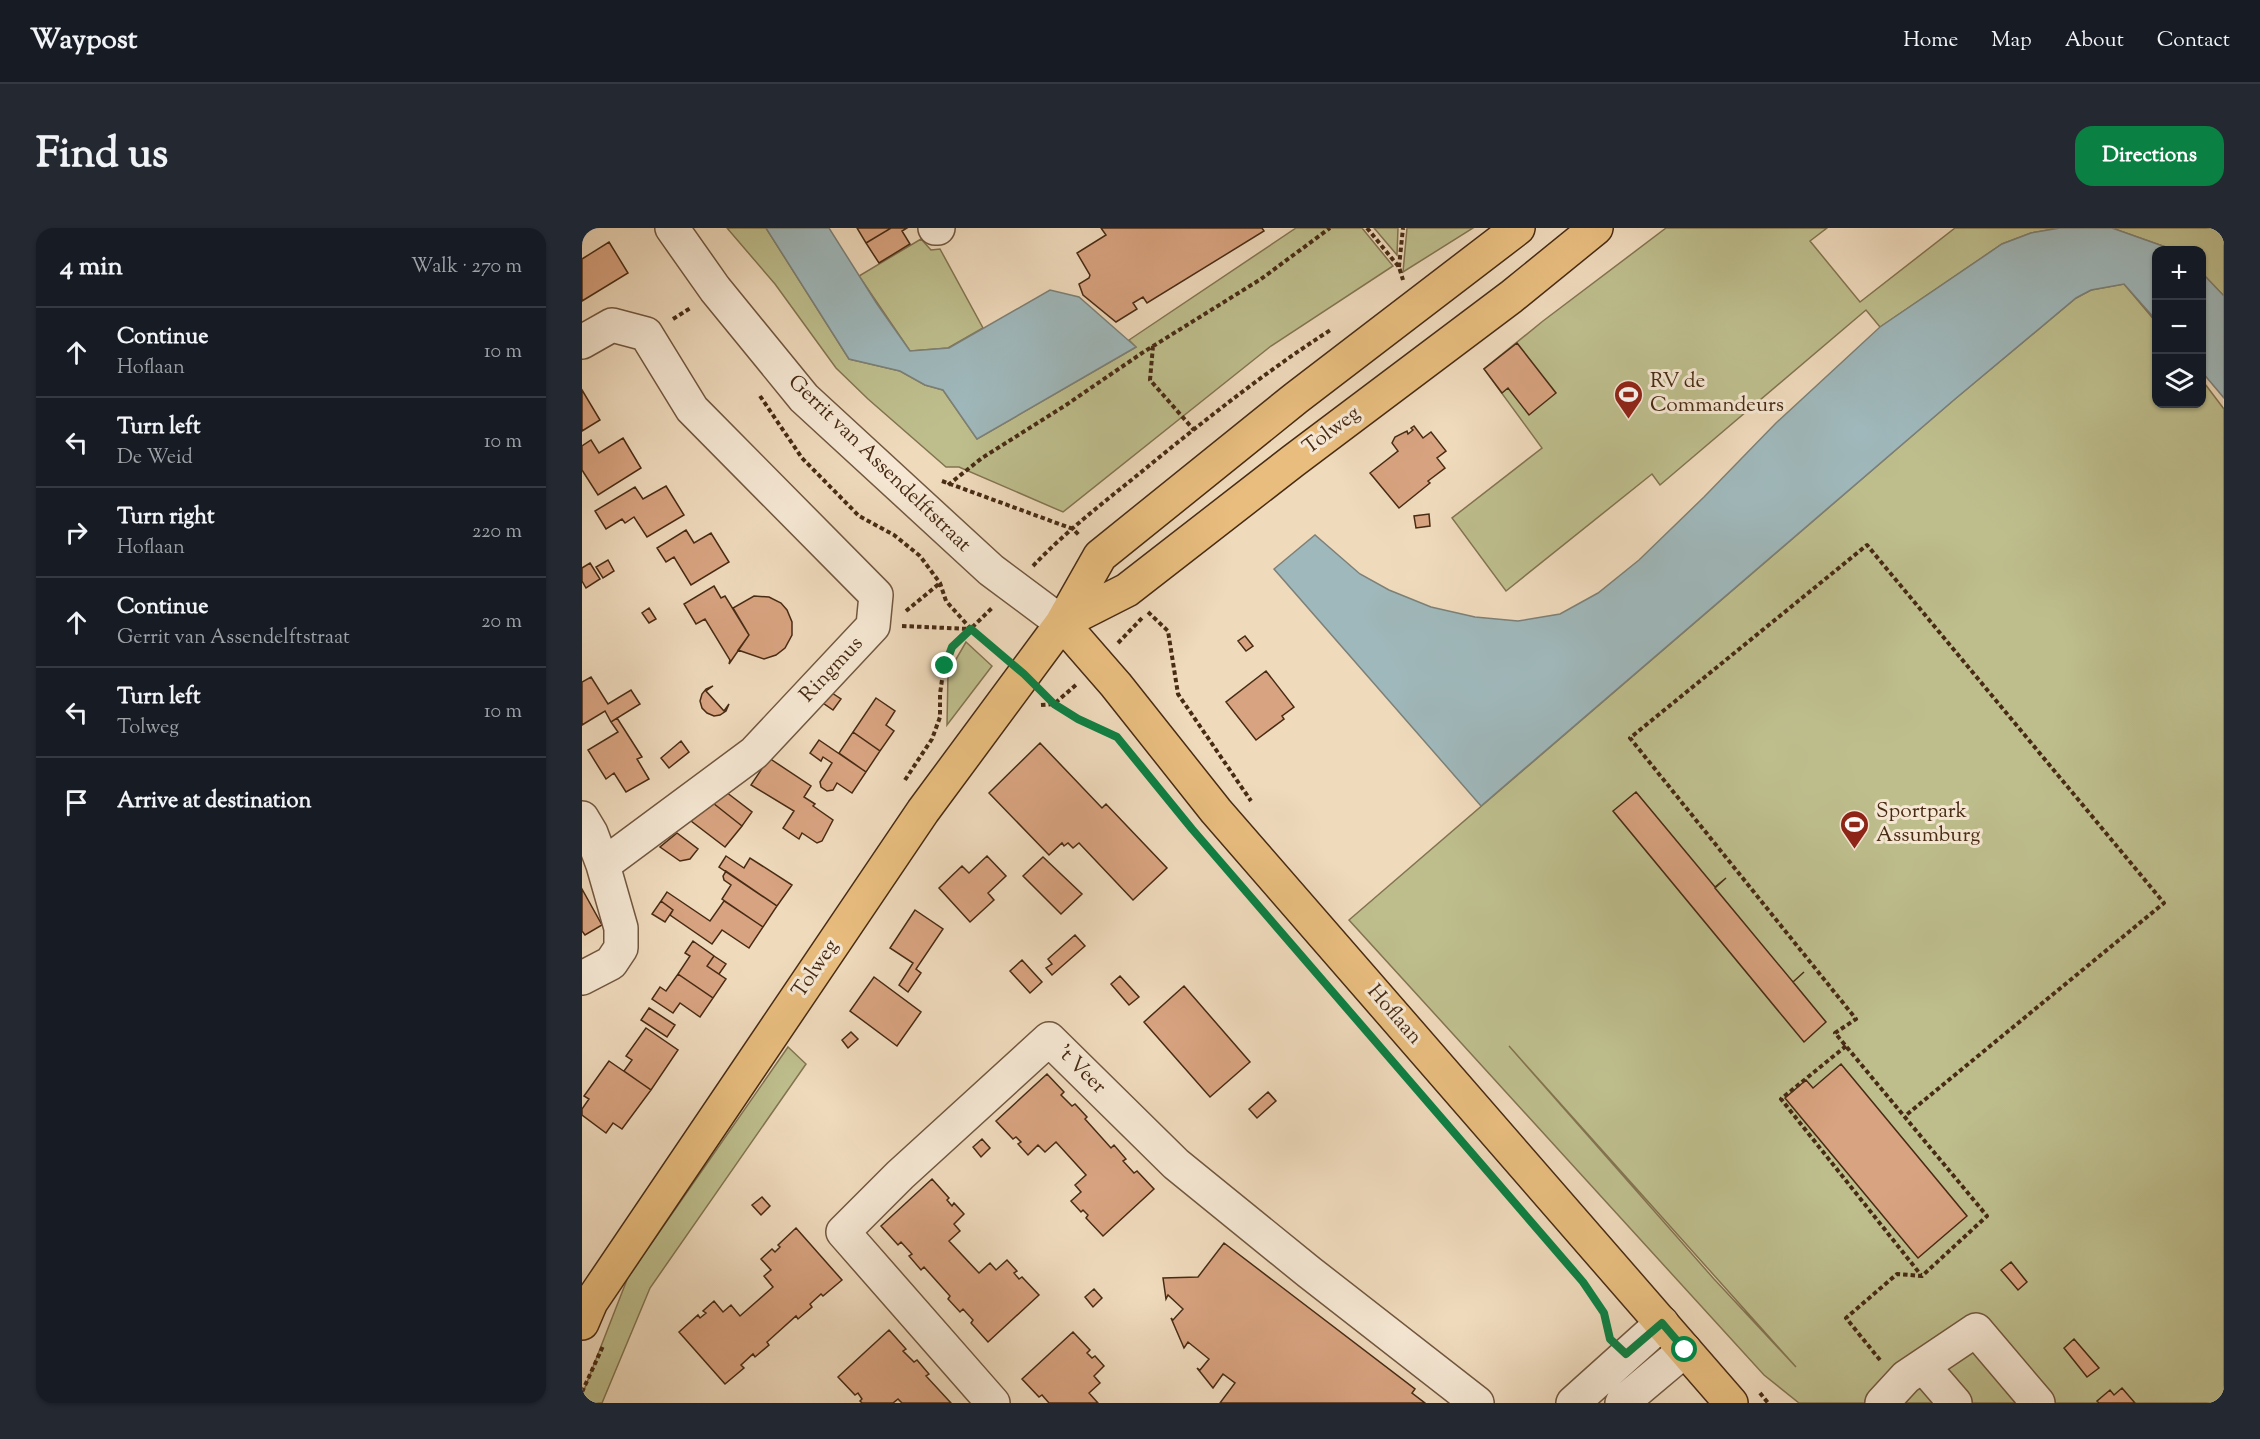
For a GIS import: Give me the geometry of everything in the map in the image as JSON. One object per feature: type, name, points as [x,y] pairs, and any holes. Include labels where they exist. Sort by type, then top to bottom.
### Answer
[{"type":"main road","name":"Tolweg","points":[[582,1323],[591,1302],[923,811],[1062,623],[1100,556],[1174,499],[1296,398],[1518,228]]},
{"type":"main road","name":"Tolweg","points":[[1062,623],[1127,590],[1355,413],[1511,297],[1596,228]]},
{"type":"main road","name":"Hoflaan","points":[[1062,623],[1116,685],[1216,811],[1731,1403]]},
{"type":"street","name":"Gerrit van Assendelftstraat","points":[[672,228],[716,289],[804,398],[991,570],[1062,623]]},
{"type":"street","name":"Ringmus","points":[[582,342],[612,325],[646,334],[692,409],[876,595],[881,626],[754,753],[603,865]]},
{"type":"street","points":[[582,818],[591,832],[603,865],[621,928],[621,948],[611,963],[582,978]]},
{"type":"street","name":"'t Veer","points":[[993,1403],[843,1233],[900,1175],[1049,1039],[1176,1164],[1309,1272],[1477,1403]]},
{"type":"street","points":[[1573,1403],[1662,1323]]},
{"type":"street","points":[[1903,1383],[1976,1330],[2038,1403]]},
{"type":"street","points":[[1622,1403],[1685,1350]]},
{"type":"street","points":[[1903,1383],[1955,1403]]},
{"type":"path","points":[[948,485],[982,458],[1153,346],[1261,279],[1330,228]]},
{"type":"path","points":[[1367,228],[1399,267],[1404,283]]},
{"type":"path","points":[[1399,267],[1403,228]]},
{"type":"path","points":[[1153,346],[1150,380],[1194,430],[1271,369],[1338,326]]},
{"type":"path","name":"Gerrit van Assendelftstraat","points":[[940,480],[948,485],[1073,529],[1194,430]]},
{"type":"path","points":[[1903,1383],[1846,1318],[1897,1274],[1922,1276],[1987,1216],[1835,1033],[1856,1019],[1630,738],[1867,545],[2164,903],[1905,1116]]},
{"type":"path","points":[[881,626],[940,583]]},
{"type":"path","points":[[881,626],[971,629],[1024,674],[1054,704],[1078,719],[1117,737],[1124,746]]},
{"type":"path","points":[[899,789],[932,739],[940,717],[940,694],[945,666],[952,647],[971,629]]},
{"type":"path","points":[[1846,1046],[1781,1099],[1922,1276]]},
{"type":"path","points":[[1583,1282],[1604,1313],[1610,1339],[1626,1354]]},
{"type":"green space","points":[[727,228],[766,228],[849,359],[900,371],[925,385],[943,390],[977,439],[1136,347],[1129,340],[1296,228],[1362,228],[1393,266],[1271,346],[1063,512],[959,467],[946,467],[836,368],[775,284]]},
{"type":"green space","points":[[1374,228],[1398,228],[1397,255]]},
{"type":"green space","points":[[1407,228],[1473,228],[1403,272]]},
{"type":"green space","name":"RV de Commandeurs","points":[[1666,228],[1827,228],[1810,241],[1860,302],[1955,228],[2060,228],[2031,233],[2002,244],[1880,327],[1866,310],[1660,485],[1652,474],[1506,591],[1452,518],[1542,448],[1484,369],[1543,321]]},
{"type":"green space","points":[[2112,228],[2224,228],[2224,296],[2206,277],[2206,246],[2163,246]]},
{"type":"green space","points":[[921,239],[931,250],[940,249],[983,328],[948,348],[910,351],[859,276]]},
{"type":"green space","name":"Sportpark Assumburg","points":[[2124,284],[2152,317],[2152,408],[2206,408],[2206,385],[2224,409],[2224,1403],[1799,1403],[1764,1375],[1349,920],[1955,399],[2076,298],[2091,290]],"holes":[[[1509,1046],[1796,1367],[1714,1279]]]},
{"type":"green space","points":[[966,642],[992,666],[947,725],[948,673]]},
{"type":"green space","points":[[788,1047],[806,1064],[650,1288],[602,1403],[582,1403],[582,1395],[628,1277]]},
{"type":"water","points":[[766,228],[829,228],[910,351],[949,348],[1050,290],[1079,297],[1136,347],[977,439],[943,390],[925,385],[900,371],[849,359]]},
{"type":"water","points":[[2060,228],[2112,228],[2163,246],[2152,246],[2152,316],[2124,284],[2091,290],[2076,298],[1481,806],[1274,569],[1315,535],[1360,574],[1389,590],[1431,607],[1475,617],[1518,621],[1560,614],[1598,593],[1639,560],[1776,423],[1880,327],[2002,244],[2031,233]]},
{"type":"water","points":[[2206,277],[2224,296],[2224,398],[2206,377]]},
{"type":"building","points":[[857,228],[891,228],[866,243]]},
{"type":"building","points":[[891,228],[907,228],[902,231],[910,244],[879,263],[866,243]]},
{"type":"building","points":[[1101,228],[1262,228],[1264,231],[1147,303],[1143,297],[1133,303],[1137,309],[1116,322],[1083,295],[1079,284],[1090,275],[1077,253],[1106,235]]},
{"type":"building","points":[[609,242],[628,273],[582,301],[582,259]]},
{"type":"building","points":[[1517,343],[1556,393],[1529,415],[1508,388],[1502,393],[1484,369]]},
{"type":"building","points":[[582,390],[600,420],[582,431]]},
{"type":"building","points":[[1414,426],[1423,438],[1431,432],[1446,451],[1437,458],[1445,468],[1399,508],[1370,473],[1398,451],[1392,443],[1395,437],[1407,431],[1408,434]]},
{"type":"building","points":[[623,438],[641,468],[598,495],[582,470],[582,446],[591,440],[599,453]]},
{"type":"building","points":[[666,486],[684,515],[647,537],[634,517],[625,523],[622,519],[606,529],[595,511],[635,487],[643,499]]},
{"type":"building","points":[[1429,514],[1430,526],[1416,528],[1414,516]]},
{"type":"building","points":[[686,530],[694,543],[711,533],[729,562],[691,585],[674,557],[666,562],[657,548]]},
{"type":"building","points":[[608,560],[614,571],[603,578],[596,567]]},
{"type":"building","points":[[590,563],[600,579],[586,588],[582,581],[582,568]]},
{"type":"building","points":[[714,586],[721,598],[725,596],[749,635],[729,664],[730,660],[705,619],[696,624],[684,604]]},
{"type":"building","points":[[754,596],[769,597],[781,603],[792,622],[792,635],[785,648],[776,655],[764,659],[738,650],[749,635],[733,608]]},
{"type":"building","points":[[649,608],[656,619],[649,623],[642,613]]},
{"type":"building","points":[[1245,636],[1253,646],[1246,651],[1238,641]]},
{"type":"building","points":[[1266,671],[1294,707],[1282,716],[1284,719],[1256,740],[1226,702]]},
{"type":"building","points":[[591,677],[608,704],[631,690],[640,704],[611,722],[605,711],[582,725],[582,682]]},
{"type":"building","points":[[713,686],[706,691],[724,711],[729,704],[726,711],[714,716],[702,708],[700,701],[706,689]]},
{"type":"building","points":[[832,693],[841,699],[833,710],[823,703]]},
{"type":"building","points":[[876,698],[895,711],[886,725],[894,731],[880,751],[853,732]]},
{"type":"building","points":[[617,718],[642,757],[637,759],[649,779],[626,792],[614,773],[606,779],[588,750],[618,732],[611,722]]},
{"type":"building","points":[[853,732],[880,751],[866,772],[839,753]]},
{"type":"building","points":[[819,740],[866,772],[852,793],[837,783],[833,790],[827,791],[821,787],[820,782],[832,763],[823,757],[821,761],[810,753]]},
{"type":"building","points":[[681,741],[689,752],[669,768],[661,758]]},
{"type":"building","points":[[1040,743],[1102,808],[1106,804],[1167,868],[1133,900],[1079,843],[1073,848],[1068,843],[1064,846],[1062,843],[1049,855],[989,793]]},
{"type":"building","points":[[769,758],[811,786],[804,797],[833,820],[822,841],[817,843],[802,833],[799,839],[783,828],[794,811],[751,785]]},
{"type":"building","points":[[726,792],[752,812],[742,826],[713,803]]},
{"type":"building","points":[[1636,792],[1715,887],[1726,878],[1715,888],[1826,1022],[1804,1042],[1613,811]]},
{"type":"building","points":[[713,803],[742,826],[725,847],[691,821]]},
{"type":"building","points":[[677,833],[698,849],[690,859],[680,861],[660,847]]},
{"type":"building","points":[[726,856],[744,868],[750,858],[792,885],[777,906],[719,867]]},
{"type":"building","points":[[987,856],[1006,876],[988,893],[994,900],[970,922],[939,888],[962,866],[969,873]]},
{"type":"building","points":[[1043,857],[1082,894],[1061,914],[1023,876]]},
{"type":"building","points":[[726,871],[777,906],[763,927],[722,899],[731,885],[724,880],[723,876]]},
{"type":"building","points":[[582,889],[602,925],[585,935],[582,931]]},
{"type":"building","points":[[667,892],[710,921],[724,901],[763,927],[749,948],[722,930],[712,944],[670,915],[673,910],[661,901]]},
{"type":"building","points":[[661,901],[673,910],[665,922],[652,914]]},
{"type":"building","points":[[915,910],[943,929],[916,969],[921,973],[908,992],[899,985],[913,963],[890,948]]},
{"type":"building","points":[[1075,935],[1085,946],[1052,975],[1046,968],[1052,964],[1048,959]]},
{"type":"building","points":[[693,941],[714,956],[707,966],[726,979],[713,998],[678,974],[690,956],[685,953]]},
{"type":"building","points":[[714,956],[726,964],[719,974],[707,966]]},
{"type":"building","points":[[1022,960],[1042,982],[1030,993],[1010,971]]},
{"type":"building","points":[[678,974],[713,998],[700,1017],[680,1003],[673,1013],[652,999],[660,987],[666,991]]},
{"type":"building","points":[[1120,976],[1139,997],[1129,1005],[1111,984]]},
{"type":"building","points":[[874,977],[921,1012],[897,1046],[850,1011]]},
{"type":"building","points":[[1184,986],[1250,1062],[1210,1097],[1144,1022]]},
{"type":"building","points":[[649,1008],[675,1025],[667,1037],[641,1020]]},
{"type":"building","points":[[646,1028],[678,1050],[651,1090],[624,1071],[632,1060],[626,1056]]},
{"type":"building","points":[[851,1032],[858,1039],[848,1048],[842,1040]]},
{"type":"building","points":[[609,1061],[651,1090],[622,1129],[613,1123],[606,1133],[582,1115],[582,1109],[589,1099],[584,1096]]},
{"type":"building","points":[[1841,1064],[1967,1216],[1918,1258],[1785,1098],[1806,1080],[1813,1088]]},
{"type":"building","points":[[1047,1074],[1064,1092],[1061,1095],[1072,1106],[1075,1104],[1111,1148],[1114,1145],[1126,1159],[1123,1161],[1134,1173],[1137,1171],[1154,1189],[1103,1236],[1086,1218],[1088,1215],[1083,1210],[1081,1212],[1071,1201],[1081,1192],[1075,1185],[1086,1175],[1056,1142],[1045,1152],[1038,1145],[1028,1155],[1018,1144],[1021,1142],[1016,1137],[1013,1139],[996,1121]]},
{"type":"building","points":[[1268,1092],[1276,1101],[1257,1118],[1249,1109]]},
{"type":"building","points":[[982,1139],[990,1148],[981,1157],[973,1147]]},
{"type":"building","points":[[932,1179],[949,1198],[947,1200],[952,1206],[954,1203],[964,1214],[954,1224],[960,1231],[949,1241],[979,1273],[990,1263],[996,1270],[1007,1260],[1017,1271],[1014,1273],[1019,1279],[1022,1277],[1039,1295],[988,1342],[971,1323],[973,1320],[963,1309],[960,1312],[948,1299],[950,1296],[924,1267],[921,1270],[909,1256],[912,1254],[901,1242],[898,1245],[881,1226]]},
{"type":"building","points":[[762,1197],[770,1206],[761,1215],[752,1205]]},
{"type":"building","points":[[796,1228],[842,1280],[823,1296],[821,1294],[810,1304],[812,1307],[798,1319],[796,1316],[767,1342],[769,1345],[755,1357],[753,1354],[741,1365],[744,1368],[725,1384],[679,1332],[698,1315],[700,1318],[706,1313],[703,1311],[714,1301],[723,1312],[731,1305],[740,1316],[773,1287],[764,1276],[771,1270],[761,1259],[772,1249],[775,1252],[780,1247],[778,1245]]},
{"type":"building","points":[[1224,1243],[1415,1389],[1412,1393],[1425,1403],[1220,1403],[1235,1383],[1223,1374],[1213,1388],[1197,1368],[1200,1370],[1209,1359],[1188,1342],[1184,1348],[1171,1318],[1173,1320],[1183,1309],[1168,1295],[1166,1299],[1163,1278],[1198,1277]]},
{"type":"building","points":[[2011,1262],[2027,1282],[2018,1290],[2001,1270]]},
{"type":"building","points":[[1094,1289],[1102,1298],[1093,1307],[1085,1297]]},
{"type":"building","points":[[889,1330],[906,1349],[903,1351],[914,1362],[917,1360],[929,1374],[926,1376],[951,1403],[902,1403],[898,1399],[893,1403],[862,1403],[858,1393],[855,1395],[838,1377]]},
{"type":"building","points":[[1073,1332],[1090,1350],[1087,1353],[1092,1358],[1095,1356],[1104,1366],[1094,1376],[1100,1383],[1089,1393],[1098,1403],[1049,1403],[1042,1395],[1039,1397],[1022,1379]]},
{"type":"building","points":[[2074,1339],[2099,1368],[2087,1377],[2064,1348]]},
{"type":"building","points":[[2122,1388],[2135,1403],[2099,1403],[2097,1401],[2110,1390],[2114,1395]]},
{"type":"place","name":"RV de Commandeurs","points":[[1629,420]]},
{"type":"place","name":"Sportpark Assumburg","points":[[1855,850]]},
{"type":"route","points":[[945,666],[952,647],[971,629],[1024,674],[1054,704],[1078,719],[1117,737],[1192,829],[1583,1282],[1604,1313],[1610,1339],[1626,1354],[1662,1323],[1685,1350]]}]
